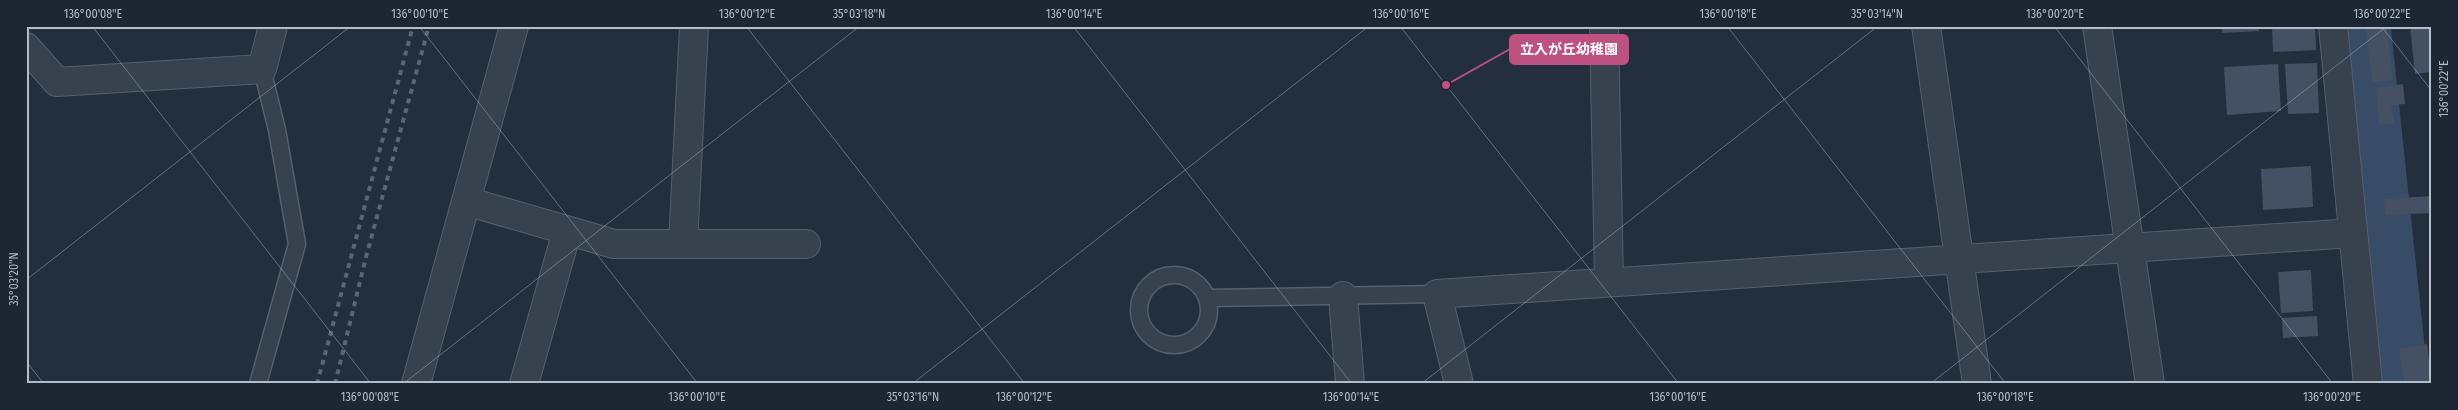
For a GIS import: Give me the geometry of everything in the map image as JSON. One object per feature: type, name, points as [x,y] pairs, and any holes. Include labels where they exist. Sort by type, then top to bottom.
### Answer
[{"type":"street","points":[[26,47],[57,82],[262,69],[273,26]]},
{"type":"street","points":[[416,384],[514,26]]},
{"type":"street","points":[[683,244],[694,26]]},
{"type":"street","points":[[1604,26],[1609,282]]},
{"type":"street","points":[[1926,26],[1977,384]]},
{"type":"street","points":[[2097,26],[2150,384]]},
{"type":"street","points":[[2333,26],[2368,384]]},
{"type":"street","points":[[466,201],[614,244],[806,244]]},
{"type":"street","points":[[524,384],[567,231]]},
{"type":"street","points":[[1459,384],[1437,294],[2353,233]]},
{"type":"street","points":[[1343,296],[1350,384]]},
{"type":"lane","points":[[258,384],[297,244],[277,130],[262,69]]},
{"type":"lane","points":[[1169,274],[1193,279],[1202,287],[1208,298],[1210,309],[1208,320],[1203,330],[1195,338],[1185,343],[1174,345],[1162,344],[1152,338],[1140,320],[1141,296],[1157,278],[1169,274]]},
{"type":"lane","points":[[1208,298],[1437,294]]},
{"type":"building","points":[[2222,26],[2259,26],[2259,31],[2222,33]]},
{"type":"building","points":[[2272,26],[2315,26],[2316,50],[2273,52]]},
{"type":"building","points":[[2410,26],[2432,26],[2432,81],[2430,72],[2415,74]]},
{"type":"building","points":[[2387,28],[2393,80],[2372,83],[2366,30]]},
{"type":"building","points":[[2317,63],[2319,113],[2288,114],[2285,64]]},
{"type":"building","points":[[2278,64],[2281,111],[2227,115],[2224,67]]},
{"type":"building","points":[[2403,84],[2405,104],[2391,105],[2394,123],[2379,125],[2376,88]]},
{"type":"building","points":[[2311,166],[2313,207],[2263,210],[2261,169]]},
{"type":"building","points":[[2431,196],[2432,213],[2385,215],[2384,199]]},
{"type":"building","points":[[2311,270],[2313,311],[2281,313],[2278,272]]},
{"type":"building","points":[[2317,316],[2318,336],[2283,338],[2282,318]]},
{"type":"building","points":[[2427,344],[2432,384],[2405,384],[2399,349]]},
{"type":"waterway","points":[[2360,26],[2398,384]]},
{"type":"railway","points":[[317,384],[413,26]]},
{"type":"railway","points":[[335,384],[366,257],[429,26]]},
{"type":"place","name":"立入が丘幼稚園","points":[[1446,85]]}]
